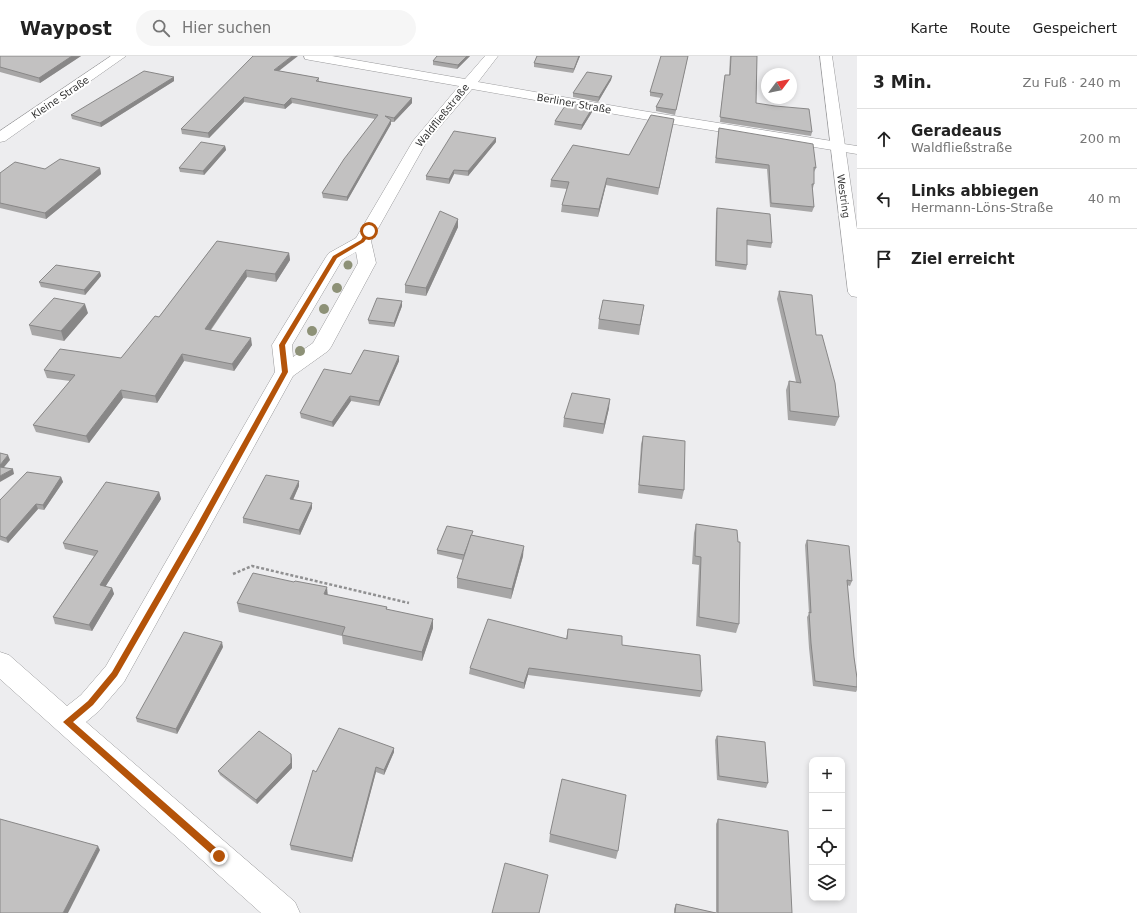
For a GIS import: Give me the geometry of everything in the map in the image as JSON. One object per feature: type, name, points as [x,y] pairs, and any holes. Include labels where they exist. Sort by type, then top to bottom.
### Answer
[{"type":"street","name":"Kleine Straße","points":[[0,138],[120,56]]},
{"type":"street","name":"Berliner Straße","points":[[310,56],[643,115],[838,147]]},
{"type":"street","name":"Waldfließstraße","points":[[363,241],[420,141],[492,56]]},
{"type":"street","name":"Westring","points":[[826,56],[857,292]]},
{"type":"street","points":[[838,147],[857,150]]},
{"type":"street","points":[[67,722],[90,703],[114,674],[196,532],[285,372],[321,347],[367,263],[363,241],[335,257],[282,345],[285,372]]},
{"type":"street","points":[[0,663],[284,913]]},
{"type":"path","points":[[233,574],[252,566],[409,603]]},
{"type":"building","points":[[0,56],[72,56],[39,78],[0,67]]},
{"type":"building","points":[[253,56],[292,56],[274,70],[319,78],[316,81],[412,98],[394,118],[385,116],[391,120],[347,197],[322,193],[344,159],[378,115],[291,98],[284,105],[244,97],[208,133],[181,129]]},
{"type":"building","points":[[437,56],[467,56],[458,65],[433,61]]},
{"type":"building","points":[[537,56],[579,56],[574,69],[534,63]]},
{"type":"building","points":[[661,56],[688,56],[676,110],[656,107],[663,94],[650,92]]},
{"type":"building","points":[[731,56],[757,56],[756,103],[809,109],[812,132],[720,117],[725,75],[730,75]]},
{"type":"building","points":[[144,71],[174,77],[100,123],[71,115]]},
{"type":"building","points":[[587,72],[612,76],[599,97],[573,93]]},
{"type":"building","points":[[567,103],[593,107],[582,125],[555,121]]},
{"type":"building","points":[[651,115],[674,119],[659,188],[607,178],[599,209],[562,205],[569,182],[551,180],[573,145],[629,155]]},
{"type":"building","points":[[719,128],[813,144],[816,168],[814,167],[814,184],[812,184],[814,207],[771,203],[769,165],[716,158]]},
{"type":"building","points":[[454,131],[496,138],[468,171],[454,170],[449,179],[426,176]]},
{"type":"building","points":[[201,142],[225,146],[203,171],[179,168]]},
{"type":"building","points":[[60,159],[100,168],[45,213],[0,203],[0,173],[15,162],[45,169]]},
{"type":"building","points":[[717,208],[770,214],[772,243],[747,240],[747,265],[716,261]]},
{"type":"building","points":[[440,211],[458,219],[426,288],[405,285]]},
{"type":"building","points":[[217,241],[289,253],[275,274],[246,270],[205,329],[251,338],[232,364],[182,354],[155,396],[121,390],[86,436],[33,425],[75,375],[44,370],[60,349],[121,358],[155,316],[159,317]]},
{"type":"building","points":[[56,265],[100,272],[84,290],[39,282]]},
{"type":"building","points":[[779,291],[812,295],[816,335],[822,335],[835,383],[839,417],[790,411],[789,381],[801,383]]},
{"type":"building","points":[[54,298],[85,304],[61,331],[29,325]]},
{"type":"building","points":[[377,298],[402,301],[394,323],[368,320]]},
{"type":"building","points":[[603,300],[644,305],[640,325],[599,319]]},
{"type":"building","points":[[364,350],[399,356],[379,401],[350,396],[332,422],[300,413],[324,369],[351,374]]},
{"type":"building","points":[[572,393],[610,399],[604,424],[564,418]]},
{"type":"building","points":[[643,436],[685,441],[684,490],[639,485]]},
{"type":"building","points":[[0,453],[8,455],[0,465]]},
{"type":"building","points":[[0,467],[13,469],[0,476]]},
{"type":"building","points":[[27,472],[61,477],[43,505],[36,504],[6,538],[0,536],[0,500]]},
{"type":"building","points":[[266,475],[299,481],[290,499],[312,503],[299,530],[243,518]]},
{"type":"building","points":[[106,482],[159,492],[100,585],[112,588],[89,625],[53,617],[98,551],[63,543]]},
{"type":"building","points":[[696,524],[737,530],[738,542],[740,542],[739,624],[699,617],[701,557],[695,556]]},
{"type":"building","points":[[447,526],[473,531],[464,555],[437,550]]},
{"type":"building","points":[[471,535],[524,546],[512,589],[457,578]]},
{"type":"building","points":[[807,540],[849,546],[852,581],[847,580],[857,687],[815,681],[809,612],[811,613]]},
{"type":"building","points":[[253,573],[294,582],[327,587],[324,594],[387,607],[386,609],[433,619],[422,652],[342,635],[345,627],[237,603]]},
{"type":"building","points":[[488,619],[567,639],[568,629],[622,636],[622,645],[700,655],[702,691],[529,668],[524,683],[470,668]]},
{"type":"building","points":[[184,632],[222,642],[176,729],[136,718]]},
{"type":"building","points":[[339,728],[394,748],[384,770],[376,767],[352,858],[290,845],[313,770],[316,772]]},
{"type":"building","points":[[259,731],[291,754],[291,763],[256,800],[218,771]]},
{"type":"building","points":[[717,736],[765,742],[768,783],[719,776]]},
{"type":"building","points":[[562,779],[626,795],[618,851],[550,834]]},
{"type":"building","points":[[0,819],[98,846],[63,913],[0,913]]},
{"type":"building","points":[[718,819],[788,831],[792,913],[718,913]]},
{"type":"building","points":[[505,863],[548,875],[539,913],[492,913]]},
{"type":"building","points":[[676,904],[716,913],[675,913]]},
{"type":"route","points":[[219,856],[67,722],[90,703],[114,674],[196,532],[285,372],[282,345],[335,257],[363,241],[369,231]]}]
